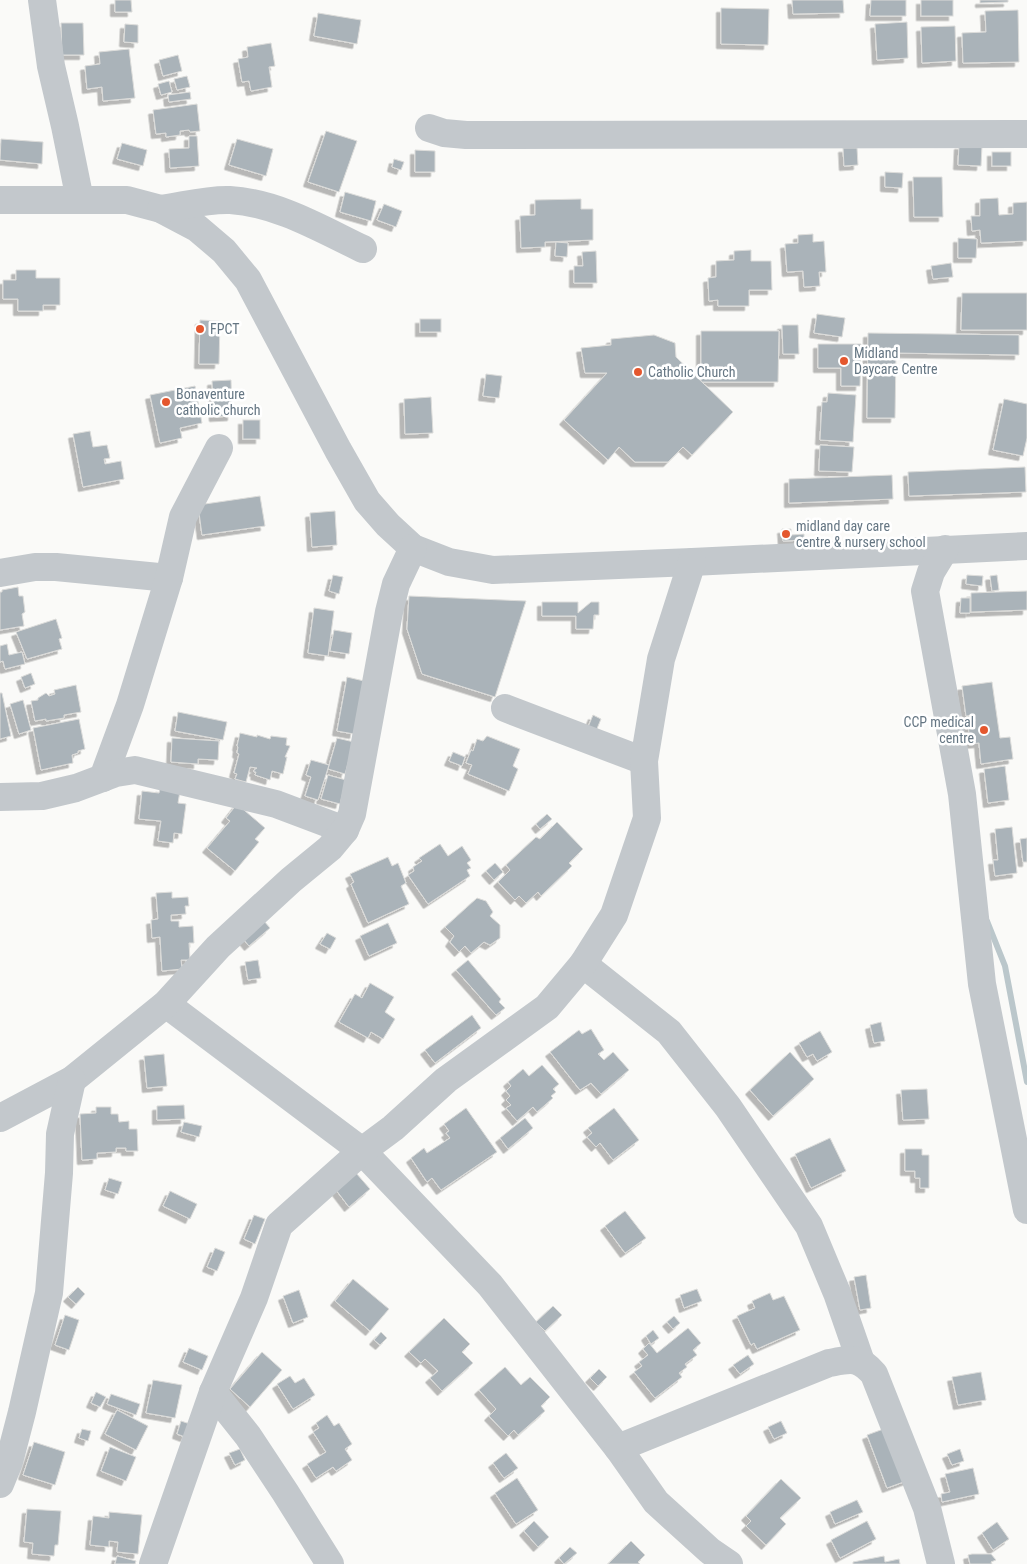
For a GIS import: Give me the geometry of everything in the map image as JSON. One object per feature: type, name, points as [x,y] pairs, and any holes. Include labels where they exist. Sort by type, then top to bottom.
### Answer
[{"type":"street","points":[[42,0],[51,66],[80,200]]},
{"type":"street","points":[[430,128],[444,133],[466,135],[1027,134]]},
{"type":"street","points":[[0,200],[127,200],[161,209],[197,228],[224,250],[248,280],[367,501],[388,525],[413,548],[449,562],[493,570],[1027,546]]},
{"type":"street","points":[[161,209],[229,200],[252,203],[282,211],[363,249]]},
{"type":"street","points":[[103,778],[130,705],[169,578],[182,517],[220,448]]},
{"type":"street","points":[[0,1118],[72,1080],[166,1004],[218,947],[291,880],[330,848],[345,830],[352,814],[388,612],[396,584],[413,548]]},
{"type":"street","points":[[945,549],[931,572],[925,591],[962,794],[982,984],[1027,1210]]},
{"type":"street","points":[[153,1564],[213,1392],[254,1298],[279,1225],[446,1080],[547,1007],[583,964],[614,915],[646,818],[644,761],[661,659],[692,562]]},
{"type":"street","points":[[0,573],[35,567],[56,567],[169,578]]},
{"type":"street","points":[[505,708],[644,761]]},
{"type":"street","points":[[0,797],[42,796],[76,788],[116,773],[135,770],[276,804],[345,830]]},
{"type":"street","points":[[583,964],[669,1032],[728,1107],[809,1226],[838,1293],[861,1362],[874,1374],[927,1508],[941,1564]]},
{"type":"street","points":[[166,1004],[362,1151],[490,1285],[618,1448],[656,1502],[710,1551],[729,1564]]},
{"type":"street","points":[[0,1484],[9,1462],[22,1412],[49,1293],[59,1173],[60,1134],[72,1080]]},
{"type":"street","points":[[618,1448],[829,1363],[851,1360],[861,1362]]},
{"type":"street","points":[[213,1392],[248,1436],[330,1564]]},
{"type":"building","points":[[115,0],[131,0],[132,12],[115,12]]},
{"type":"building","points":[[792,0],[843,0],[844,13],[793,14]]},
{"type":"building","points":[[871,0],[906,0],[906,16],[870,16]]},
{"type":"building","points":[[921,0],[953,0],[953,16],[921,16]]},
{"type":"building","points":[[980,0],[1008,0],[1008,2],[980,3]]},
{"type":"building","points":[[721,8],[769,9],[768,45],[721,44]]},
{"type":"building","points":[[1018,10],[1019,62],[963,63],[962,33],[986,32],[985,11]]},
{"type":"building","points":[[318,13],[361,20],[357,44],[314,36]]},
{"type":"building","points":[[907,22],[908,58],[877,60],[875,24]]},
{"type":"building","points":[[61,23],[83,23],[84,55],[62,55]]},
{"type":"building","points":[[125,24],[138,25],[138,43],[124,42]]},
{"type":"building","points":[[955,26],[956,61],[922,63],[921,27]]},
{"type":"building","points":[[271,43],[275,66],[269,67],[272,87],[251,91],[249,81],[242,82],[238,59],[248,57],[247,47]]},
{"type":"building","points":[[129,49],[135,98],[103,101],[102,87],[87,89],[85,66],[100,64],[99,52]]},
{"type":"building","points":[[178,55],[182,71],[163,76],[159,60]]},
{"type":"building","points":[[187,76],[190,87],[177,90],[174,79]]},
{"type":"building","points":[[169,81],[172,92],[161,95],[158,84]]},
{"type":"building","points":[[190,92],[191,99],[169,102],[168,95]]},
{"type":"building","points":[[197,104],[200,131],[180,131],[180,135],[166,137],[166,133],[156,134],[153,110]]},
{"type":"building","points":[[326,131],[357,141],[339,192],[308,182]]},
{"type":"building","points":[[189,136],[197,136],[199,166],[170,168],[169,149],[189,148]]},
{"type":"building","points":[[1,139],[43,142],[42,164],[0,160]]},
{"type":"building","points":[[237,139],[273,149],[266,176],[229,165]]},
{"type":"building","points":[[122,143],[147,150],[143,166],[117,159]]},
{"type":"building","points":[[959,145],[982,146],[981,166],[958,165]]},
{"type":"building","points":[[843,148],[857,148],[858,165],[844,166]]},
{"type":"building","points":[[415,150],[435,151],[435,172],[415,172]]},
{"type":"building","points":[[992,152],[1011,152],[1011,166],[992,166]]},
{"type":"building","points":[[394,159],[404,162],[401,170],[392,167]]},
{"type":"building","points":[[885,172],[903,173],[902,188],[885,187]]},
{"type":"building","points":[[913,177],[942,177],[943,217],[914,217]]},
{"type":"building","points":[[345,192],[376,201],[371,221],[340,212]]},
{"type":"building","points":[[998,198],[999,215],[1013,214],[1013,203],[1027,202],[1027,241],[981,243],[980,230],[972,231],[971,216],[980,216],[980,199]]},
{"type":"building","points":[[581,199],[581,209],[593,209],[593,240],[545,242],[545,247],[521,248],[520,216],[535,215],[535,200]]},
{"type":"building","points":[[384,204],[402,211],[396,227],[377,220]]},
{"type":"building","points":[[813,234],[813,242],[824,241],[826,272],[819,272],[820,286],[804,287],[803,271],[787,272],[785,244],[798,243],[798,235]]},
{"type":"building","points":[[958,238],[977,239],[976,258],[958,258]]},
{"type":"building","points":[[556,242],[568,243],[567,257],[555,256]]},
{"type":"building","points":[[751,250],[751,261],[771,261],[772,290],[749,290],[749,306],[718,306],[718,300],[709,301],[708,278],[716,277],[716,261],[734,260],[734,251]]},
{"type":"building","points":[[596,251],[597,283],[574,283],[574,266],[583,266],[582,252]]},
{"type":"building","points":[[951,263],[953,277],[933,279],[931,266]]},
{"type":"building","points":[[16,270],[36,270],[36,278],[60,278],[60,305],[43,305],[43,311],[18,311],[18,299],[3,299],[3,280],[16,280]]},
{"type":"building","points":[[962,293],[1027,293],[1027,330],[961,330]]},
{"type":"building","points":[[817,314],[845,318],[842,337],[814,333]]},
{"type":"building","points":[[420,319],[441,319],[441,332],[420,332]]},
{"type":"building","points":[[200,320],[220,321],[219,364],[199,364]]},
{"type":"building","points":[[782,325],[798,325],[799,354],[783,354]]},
{"type":"building","points":[[701,331],[779,331],[778,382],[701,382]]},
{"type":"building","points":[[868,333],[1019,335],[1019,355],[896,353],[895,418],[867,418]]},
{"type":"building","points":[[654,335],[675,343],[676,357],[733,412],[692,455],[683,447],[668,462],[635,462],[619,447],[608,460],[564,420],[607,373],[585,373],[581,348],[611,345],[611,339]]},
{"type":"building","points":[[818,344],[861,344],[860,386],[841,386],[841,368],[818,368]]},
{"type":"building","points":[[486,374],[502,376],[499,398],[483,396]]},
{"type":"building","points":[[231,380],[232,416],[214,417],[212,381]]},
{"type":"building","points":[[195,386],[202,423],[180,428],[182,438],[160,443],[150,395]]},
{"type":"building","points":[[828,393],[856,395],[853,442],[820,440],[822,402],[827,402]]},
{"type":"building","points":[[431,397],[433,433],[405,434],[404,399]]},
{"type":"building","points":[[1004,399],[1027,404],[1027,438],[1023,456],[993,450]]},
{"type":"building","points":[[243,420],[260,420],[260,439],[243,439]]},
{"type":"building","points":[[90,431],[93,447],[107,445],[110,458],[104,459],[105,464],[121,461],[124,479],[83,487],[73,434]]},
{"type":"building","points":[[820,445],[854,447],[852,472],[819,471]]},
{"type":"building","points":[[1025,467],[1026,492],[909,496],[908,472]]},
{"type":"building","points":[[892,475],[893,499],[789,503],[789,479]]},
{"type":"building","points":[[260,496],[265,526],[202,535],[198,505]]},
{"type":"building","points":[[335,511],[337,545],[312,547],[310,513]]},
{"type":"building","points":[[782,529],[791,529],[791,535],[804,534],[804,540],[783,541]]},
{"type":"building","points":[[333,575],[343,577],[339,594],[329,591]]},
{"type":"building","points":[[967,575],[983,576],[982,586],[966,584]]},
{"type":"building","points":[[997,575],[999,590],[992,591],[990,576]]},
{"type":"building","points":[[18,587],[19,596],[23,596],[25,612],[22,614],[24,626],[0,630],[0,592]]},
{"type":"building","points":[[1027,591],[1027,610],[971,612],[971,593]]},
{"type":"building","points":[[409,596],[526,601],[495,697],[422,674],[407,629]]},
{"type":"building","points":[[961,598],[970,598],[970,613],[960,613]]},
{"type":"building","points":[[542,602],[578,602],[578,613],[591,602],[599,602],[599,615],[594,615],[593,629],[576,629],[576,616],[542,616]]},
{"type":"building","points":[[314,608],[334,611],[328,656],[308,653]]},
{"type":"building","points":[[56,619],[62,638],[59,639],[62,649],[27,659],[16,632]]},
{"type":"building","points":[[334,630],[352,633],[349,654],[330,651]]},
{"type":"building","points":[[7,644],[9,655],[22,652],[25,664],[5,669],[3,661],[0,662],[0,646]]},
{"type":"building","points":[[31,673],[35,684],[25,688],[21,677]]},
{"type":"building","points":[[347,677],[364,681],[354,734],[337,731]]},
{"type":"building","name":"CCP medical centre","points":[[992,682],[1000,738],[1010,737],[1013,759],[981,764],[979,743],[970,744],[968,722],[975,721],[974,715],[966,716],[962,686]]},
{"type":"building","points":[[76,685],[81,712],[64,715],[64,718],[35,721],[31,701],[38,700],[38,698],[46,693],[49,696],[55,694],[54,690]]},
{"type":"building","points":[[0,693],[2,693],[11,736],[0,739]]},
{"type":"building","points":[[23,700],[31,730],[19,734],[10,704]]},
{"type":"building","points":[[178,712],[227,722],[223,740],[175,731]]},
{"type":"building","points":[[593,715],[601,719],[596,731],[588,727]]},
{"type":"building","points":[[79,719],[85,749],[72,755],[73,763],[41,770],[33,728]]},
{"type":"building","points":[[240,733],[270,739],[271,736],[287,738],[286,745],[290,746],[285,757],[287,757],[283,774],[272,771],[270,780],[255,775],[256,772],[254,770],[257,768],[250,767],[246,782],[235,779],[237,774],[234,773],[239,754],[237,753],[237,746]]},
{"type":"building","points":[[487,736],[520,749],[513,766],[518,769],[509,791],[468,774],[472,765],[466,763],[471,750],[473,751],[477,739],[483,741]]},
{"type":"building","points":[[172,738],[219,741],[218,760],[198,759],[198,764],[171,762]]},
{"type":"building","points":[[337,738],[354,742],[345,774],[328,769]]},
{"type":"building","points":[[453,752],[465,757],[462,766],[449,761]]},
{"type":"building","points":[[311,760],[329,765],[318,800],[305,796],[311,777],[306,775]]},
{"type":"building","points":[[1005,766],[1009,800],[988,803],[984,769]]},
{"type":"building","points":[[328,775],[346,780],[340,804],[321,799]]},
{"type":"building","points":[[160,788],[180,791],[178,803],[186,804],[182,834],[174,833],[173,843],[158,841],[161,821],[139,819],[142,791],[159,793]]},
{"type":"building","points":[[237,804],[265,828],[255,839],[259,842],[235,871],[207,848],[230,821],[226,818]]},
{"type":"building","points":[[547,814],[552,819],[540,829],[536,824]]},
{"type":"building","points":[[557,822],[583,849],[569,863],[572,866],[541,896],[538,892],[526,903],[519,896],[515,900],[498,882],[510,870],[506,865],[536,837],[540,839]]},
{"type":"building","points":[[1012,827],[1017,873],[995,876],[993,860],[998,860],[995,829]]},
{"type":"building","points":[[1027,838],[1027,862],[1023,862],[1020,839]]},
{"type":"building","points":[[440,844],[448,856],[462,846],[471,860],[467,863],[471,868],[467,870],[470,876],[428,904],[408,875],[414,871],[413,867],[422,861],[419,858]]},
{"type":"building","points":[[388,857],[392,866],[398,863],[406,883],[401,886],[409,904],[368,923],[351,884],[354,882],[350,874]]},
{"type":"building","points":[[495,863],[503,872],[494,880],[486,871]]},
{"type":"building","points":[[172,892],[172,898],[188,897],[189,906],[185,906],[186,914],[171,915],[171,921],[179,921],[179,927],[193,926],[194,943],[189,943],[190,960],[181,960],[182,969],[162,971],[160,937],[152,938],[151,920],[158,919],[156,893]]},
{"type":"building","points":[[477,898],[486,901],[493,912],[490,916],[500,925],[500,938],[490,945],[484,942],[471,953],[465,946],[459,952],[450,942],[454,936],[445,927]]},
{"type":"building","points":[[264,921],[270,928],[249,946],[244,940]]},
{"type":"building","points":[[388,923],[397,943],[369,956],[360,936]]},
{"type":"building","points":[[327,933],[336,938],[330,949],[320,944]]},
{"type":"building","points":[[258,960],[261,978],[248,980],[245,962]]},
{"type":"building","points":[[468,960],[501,999],[499,1002],[505,1008],[496,1015],[456,970]]},
{"type":"building","points":[[370,983],[394,997],[385,1012],[395,1019],[383,1039],[371,1032],[368,1038],[339,1022],[355,994],[362,998]]},
{"type":"building","points":[[472,1015],[481,1028],[435,1063],[425,1050]]},
{"type":"building","points":[[881,1022],[885,1041],[874,1043],[870,1025]]},
{"type":"building","points":[[591,1029],[604,1050],[598,1054],[604,1060],[613,1052],[629,1070],[601,1094],[591,1083],[580,1090],[550,1052],[579,1030],[582,1034]]},
{"type":"building","points":[[820,1031],[832,1052],[817,1061],[813,1054],[807,1057],[799,1043]]},
{"type":"building","points":[[790,1052],[814,1079],[773,1116],[750,1090]]},
{"type":"building","points":[[164,1054],[167,1086],[147,1088],[144,1056]]},
{"type":"building","points":[[542,1065],[559,1084],[553,1089],[556,1092],[551,1096],[553,1098],[537,1112],[533,1107],[517,1121],[506,1108],[511,1105],[506,1100],[510,1096],[506,1091],[511,1086],[508,1082],[523,1069],[529,1076]]},
{"type":"building","points":[[927,1089],[929,1119],[903,1120],[901,1090]]},
{"type":"building","points":[[184,1105],[185,1119],[157,1120],[157,1106]]},
{"type":"building","points":[[96,1107],[111,1107],[111,1114],[118,1114],[119,1122],[129,1121],[129,1129],[137,1129],[138,1151],[126,1151],[126,1148],[116,1148],[116,1152],[97,1153],[97,1159],[82,1160],[80,1114],[96,1113]]},
{"type":"building","points":[[466,1108],[497,1152],[441,1190],[432,1178],[427,1182],[411,1158],[424,1148],[427,1153],[450,1138],[446,1133],[449,1131],[444,1124]]},
{"type":"building","points":[[614,1108],[639,1140],[613,1160],[600,1143],[596,1147],[587,1137],[592,1133],[588,1128]]},
{"type":"building","points":[[525,1118],[533,1128],[508,1149],[500,1138]]},
{"type":"building","points":[[184,1122],[202,1126],[199,1137],[181,1132]]},
{"type":"building","points":[[830,1138],[846,1171],[811,1188],[795,1154]]},
{"type":"building","points":[[905,1149],[922,1149],[922,1155],[929,1155],[929,1188],[920,1188],[920,1178],[915,1178],[915,1171],[905,1171]]},
{"type":"building","points":[[356,1173],[370,1189],[349,1207],[336,1190]]},
{"type":"building","points":[[109,1178],[122,1182],[118,1194],[105,1190]]},
{"type":"building","points":[[170,1191],[197,1204],[190,1219],[163,1206]]},
{"type":"building","points":[[625,1211],[646,1238],[625,1253],[605,1226]]},
{"type":"building","points":[[254,1215],[265,1219],[255,1244],[244,1239]]},
{"type":"building","points":[[215,1248],[225,1252],[217,1271],[207,1267]]},
{"type":"building","points":[[866,1275],[871,1308],[860,1310],[854,1277]]},
{"type":"building","points":[[353,1279],[389,1309],[370,1331],[335,1301]]},
{"type":"building","points":[[78,1287],[85,1294],[76,1304],[68,1297]]},
{"type":"building","points":[[697,1289],[702,1301],[684,1308],[680,1295]]},
{"type":"building","points":[[299,1290],[308,1317],[293,1323],[283,1296]]},
{"type":"building","points":[[770,1293],[773,1300],[784,1296],[800,1330],[757,1349],[754,1343],[751,1345],[737,1316],[755,1308],[752,1301]]},
{"type":"building","points":[[553,1306],[562,1315],[545,1331],[536,1322]]},
{"type":"building","points":[[65,1315],[79,1320],[69,1350],[55,1345]]},
{"type":"building","points":[[674,1316],[680,1323],[673,1329],[667,1322]]},
{"type":"building","points":[[444,1318],[470,1344],[462,1352],[473,1363],[442,1391],[430,1378],[438,1371],[425,1359],[421,1363],[409,1352]]},
{"type":"building","points":[[688,1328],[701,1343],[693,1350],[697,1355],[685,1364],[687,1367],[679,1373],[682,1377],[655,1398],[634,1372],[642,1366],[639,1362],[648,1355],[643,1349],[649,1343],[657,1353]]},
{"type":"building","points":[[653,1330],[659,1338],[651,1344],[646,1336]]},
{"type":"building","points":[[381,1332],[387,1338],[380,1345],[374,1340]]},
{"type":"building","points":[[189,1348],[208,1356],[202,1370],[183,1362]]},
{"type":"building","points":[[262,1352],[282,1370],[250,1407],[230,1389]]},
{"type":"building","points":[[748,1355],[754,1364],[740,1374],[733,1365]]},
{"type":"building","points":[[505,1367],[521,1385],[530,1377],[550,1397],[541,1406],[545,1411],[518,1435],[514,1430],[508,1436],[489,1416],[496,1409],[479,1390]]},
{"type":"building","points":[[599,1369],[607,1377],[598,1386],[590,1378]]},
{"type":"building","points":[[981,1372],[986,1400],[958,1405],[952,1377]]},
{"type":"building","points":[[290,1376],[295,1383],[304,1378],[315,1395],[293,1409],[277,1384]]},
{"type":"building","points":[[153,1380],[182,1385],[175,1418],[146,1413]]},
{"type":"building","points":[[96,1392],[106,1397],[100,1407],[91,1403]]},
{"type":"building","points":[[111,1394],[140,1404],[136,1415],[107,1404]]},
{"type":"building","points":[[117,1410],[148,1426],[136,1450],[105,1434]]},
{"type":"building","points":[[327,1415],[334,1426],[339,1423],[352,1444],[345,1449],[352,1460],[336,1471],[333,1467],[316,1478],[307,1464],[326,1452],[313,1432],[319,1428],[316,1423]]},
{"type":"building","points":[[181,1421],[190,1424],[185,1437],[177,1434]]},
{"type":"building","points":[[781,1421],[787,1433],[774,1439],[768,1427]]},
{"type":"building","points":[[889,1427],[909,1480],[887,1488],[867,1435]]},
{"type":"building","points":[[82,1429],[91,1431],[88,1441],[79,1438]]},
{"type":"building","points":[[34,1442],[65,1452],[55,1485],[23,1475]]},
{"type":"building","points":[[110,1447],[136,1457],[126,1481],[101,1471]]},
{"type":"building","points":[[240,1449],[245,1460],[235,1465],[229,1453]]},
{"type":"building","points":[[960,1449],[964,1461],[952,1465],[947,1454]]},
{"type":"building","points":[[506,1453],[518,1468],[504,1478],[493,1463]]},
{"type":"building","points":[[973,1468],[979,1494],[942,1502],[941,1494],[950,1492],[945,1474]]},
{"type":"building","points":[[517,1478],[538,1510],[516,1524],[495,1493]]},
{"type":"building","points":[[781,1479],[801,1498],[780,1518],[786,1524],[766,1545],[746,1526],[751,1521],[746,1516]]},
{"type":"building","points":[[857,1500],[863,1512],[835,1524],[830,1512]]},
{"type":"building","points":[[27,1509],[61,1511],[58,1545],[55,1545],[54,1556],[32,1554],[33,1543],[24,1542]]},
{"type":"building","points":[[109,1512],[142,1515],[138,1554],[117,1552],[118,1542],[109,1541],[109,1547],[90,1545],[93,1516],[109,1518]]},
{"type":"building","points":[[534,1521],[549,1537],[538,1547],[524,1531]]},
{"type":"building","points":[[867,1521],[876,1539],[840,1558],[831,1540]]},
{"type":"building","points":[[997,1522],[1009,1539],[993,1550],[982,1533]]},
{"type":"building","points":[[631,1541],[645,1555],[638,1562],[640,1564],[608,1564]]},
{"type":"building","points":[[570,1547],[577,1553],[564,1564],[559,1558]]},
{"type":"building","points":[[991,1554],[996,1560],[991,1562],[992,1564],[970,1564],[968,1555]]},
{"type":"building","points":[[117,1556],[136,1561],[135,1564],[115,1564]]},
{"type":"building","points":[[884,1556],[885,1562],[899,1559],[900,1564],[853,1564],[853,1562]]},
{"type":"waterway","points":[[987,921],[1005,966],[1027,1082]]},
{"type":"place","name":"FPCT","points":[[200,329]]},
{"type":"place","name":"Midland Daycare Centre","points":[[844,361]]},
{"type":"place","name":"Catholic Church","points":[[638,372]]},
{"type":"place","name":"Bonaventure catholic church","points":[[166,402]]},
{"type":"place","name":"midland day care centre & nursery school","points":[[786,534]]},
{"type":"place","name":"CCP medical centre","points":[[984,730]]}]
